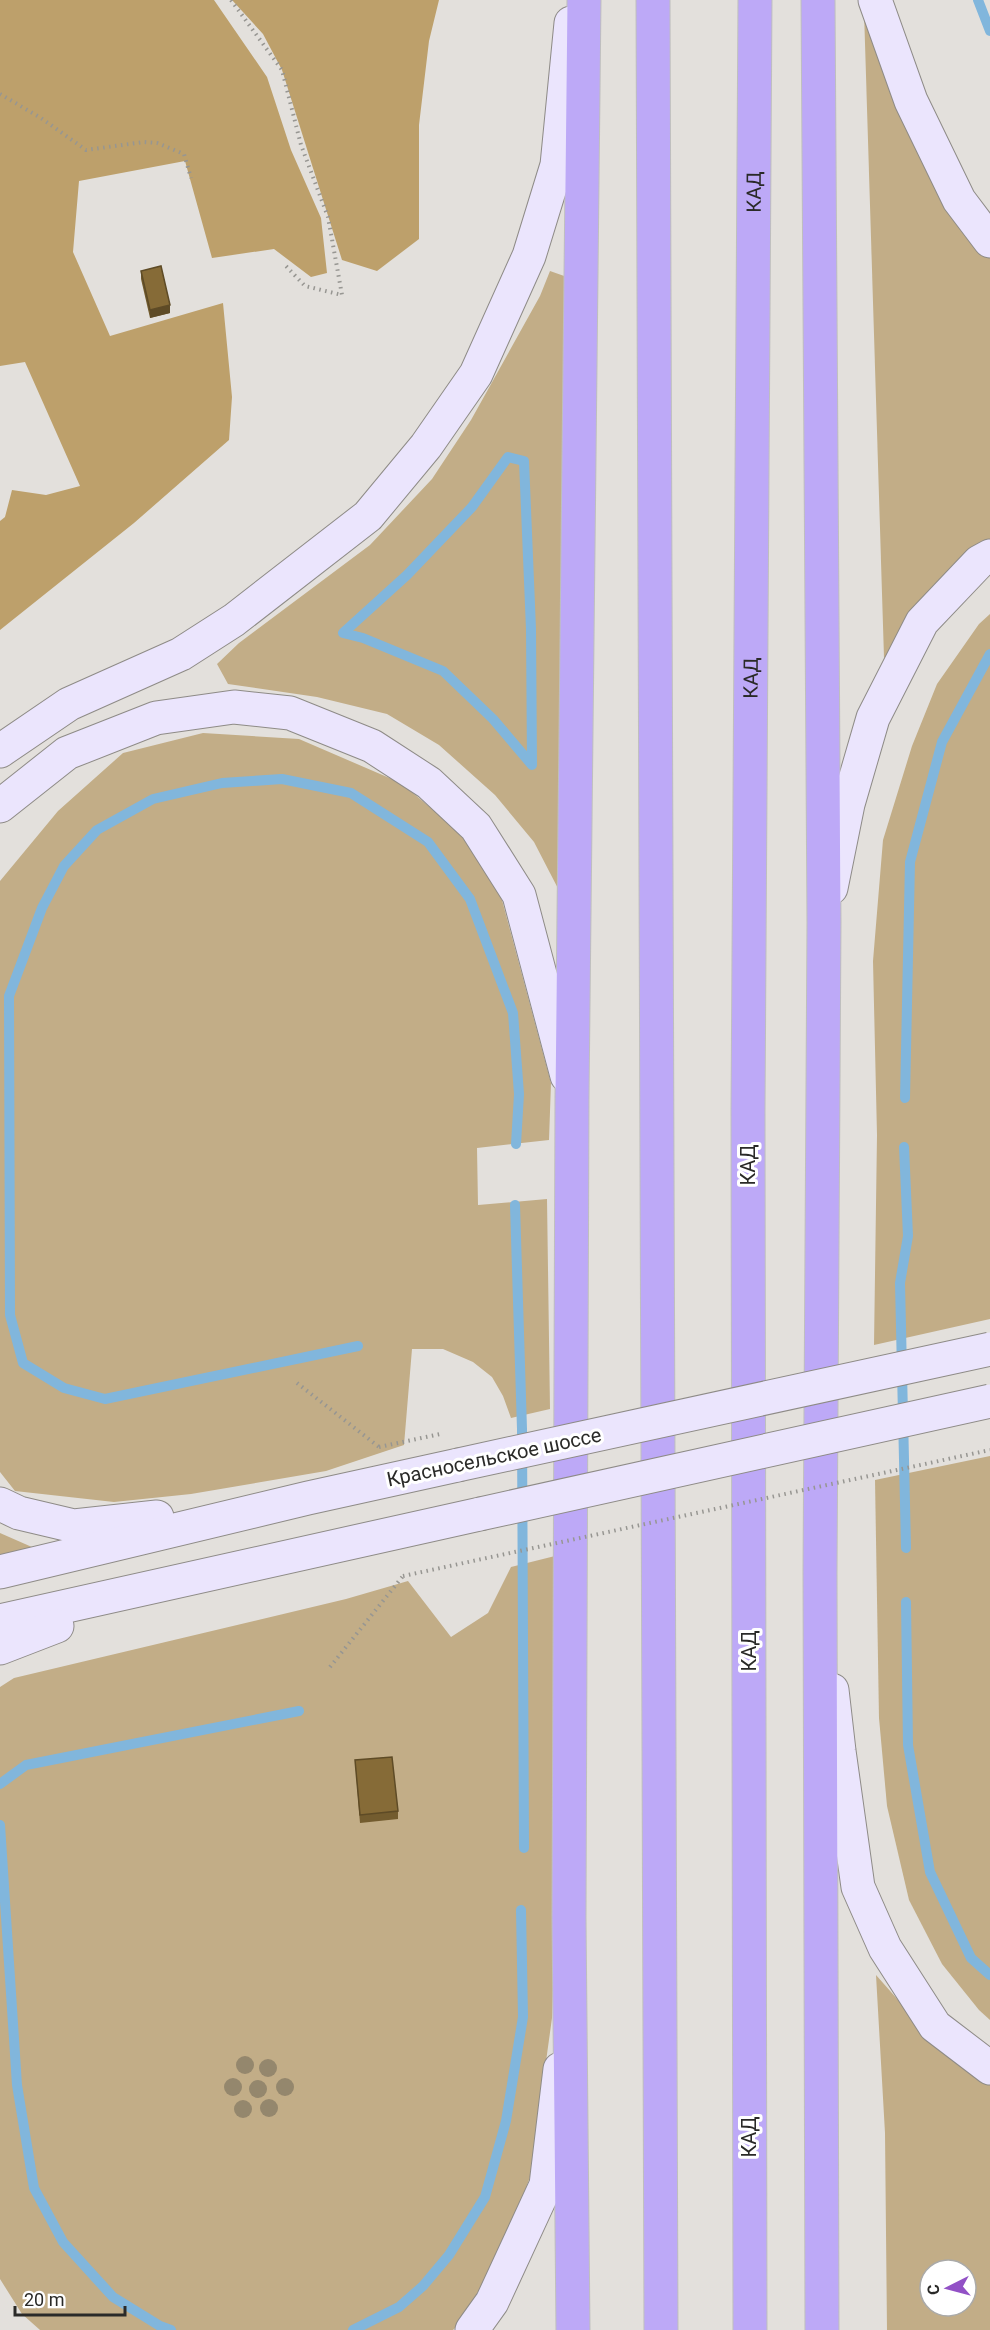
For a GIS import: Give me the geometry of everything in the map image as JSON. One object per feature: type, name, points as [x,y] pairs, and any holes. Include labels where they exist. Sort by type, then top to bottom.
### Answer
[{"type":"highway","points":[[573,2330],[569,1918],[572,1098],[584,0]]},
{"type":"highway","points":[[653,0],[661,2330]]},
{"type":"highway","name":"КАД","points":[[750,2330],[748,1099],[755,0]]},
{"type":"highway","points":[[818,0],[824,922],[820,1572],[822,2330]]},
{"type":"main road","points":[[0,751],[69,704],[181,654],[234,620],[368,516],[426,446],[476,374],[529,256],[557,165],[573,0]]},
{"type":"main road","points":[[875,0],[911,101],[959,200],[990,241]]},
{"type":"main road","points":[[824,922],[848,804],[873,718],[922,622],[979,562],[990,556]]},
{"type":"main road","points":[[0,806],[67,753],[156,718],[234,708],[290,713],[372,746],[429,783],[476,827],[519,895],[572,1098]]},
{"type":"main road","name":"Красносельское шоссе","points":[[0,1572],[308,1498],[990,1349]]},
{"type":"main road","points":[[0,1621],[990,1401]]},
{"type":"main road","points":[[0,1504],[19,1513],[74,1526],[308,1498]]},
{"type":"main road","points":[[820,1572],[839,1751],[858,1887],[885,1948],[935,2026],[990,2067]]},
{"type":"main road","points":[[0,1647],[173,1582]]},
{"type":"main road","points":[[472,2330],[492,2302],[546,2186],[560,2069],[569,1918]]},
{"type":"path","points":[[231,0],[282,70],[301,145],[328,217],[342,295],[305,286],[285,265]]},
{"type":"path","points":[[0,94],[86,150],[144,142],[157,143],[184,154],[190,178]]},
{"type":"path","points":[[297,1383],[379,1446]]},
{"type":"path","points":[[330,1668],[403,1576],[990,1450]]},
{"type":"shaded area","points":[[0,0],[214,0],[267,77],[291,150],[321,218],[327,273],[311,277],[274,249],[212,258],[185,161],[79,181],[73,252],[110,336],[223,303],[232,397],[229,440],[134,523],[0,630],[0,521],[5,517],[12,490],[46,495],[80,486],[25,362],[0,366]]},
{"type":"shaded area","points":[[232,0],[439,0],[429,41],[419,125],[419,239],[377,271],[342,260],[282,70],[263,34]]},
{"type":"shaded area","points":[[864,11],[990,257],[990,548],[884,658]]},
{"type":"shaded area","points":[[550,271],[567,277],[565,902],[534,842],[495,795],[439,745],[387,714],[317,697],[228,684],[217,664],[239,643],[370,545],[432,479],[471,420],[540,296]]},
{"type":"shaded area","points":[[990,614],[990,1319],[874,1345],[877,1135],[873,961],[883,840],[912,746],[937,684],[979,624]]},
{"type":"shaded area","points":[[203,733],[299,739],[401,783],[469,840],[502,900],[551,1083],[549,1140],[477,1148],[478,1205],[547,1199],[550,1409],[511,1418],[503,1396],[492,1377],[473,1362],[443,1349],[412,1349],[404,1445],[326,1471],[191,1494],[114,1502],[15,1491],[0,1472],[0,881],[58,811],[123,753]]},
{"type":"shaded area","points":[[990,1456],[990,2020],[979,2010],[942,1964],[909,1900],[887,1806],[879,1718],[875,1480]]},
{"type":"shaded area","points":[[0,1533],[41,1551],[0,1560]]},
{"type":"shaded area","points":[[555,1556],[556,1899],[552,2018],[530,2177],[501,2256],[455,2328],[453,2330],[40,2330],[22,2314],[0,2279],[0,1687],[14,1678],[346,1599],[408,1581],[451,1637],[488,1613],[511,1567]]},
{"type":"shaded area","points":[[876,1975],[943,2051],[990,2083],[990,2330],[887,2330],[885,2133]]},
{"type":"building","points":[[161,266],[170,305],[150,310],[141,271]]},
{"type":"building","points":[[392,1757],[398,1811],[360,1815],[355,1760]]},
{"type":"waterway","points":[[978,0],[990,31]]},
{"type":"waterway","points":[[508,457],[524,461],[531,629],[532,765],[493,719],[443,671],[363,638],[343,633],[407,575],[472,507],[508,457]]},
{"type":"waterway","points":[[905,1098],[910,862],[942,742],[990,654]]},
{"type":"waterway","points":[[358,1346],[105,1399],[64,1388],[23,1363],[10,1315],[9,996],[42,908],[64,866],[97,830],[153,799],[222,783],[282,779],[351,793],[428,842],[470,899],[513,1013],[519,1094],[516,1144]]},
{"type":"waterway","points":[[904,1147],[908,1236],[900,1283],[906,1548]]},
{"type":"waterway","points":[[515,1205],[522,1429],[524,1848]]},
{"type":"waterway","points":[[906,1602],[908,1745],[930,1872],[971,1958],[990,1975]]},
{"type":"waterway","points":[[0,1784],[26,1765],[299,1711]]},
{"type":"waterway","points":[[0,1825],[17,2085],[34,2188],[63,2242],[113,2297],[160,2326],[171,2330]]},
{"type":"waterway","points":[[353,2330],[399,2307],[423,2286],[449,2255],[485,2197],[506,2121],[523,2017],[521,1910]]}]
